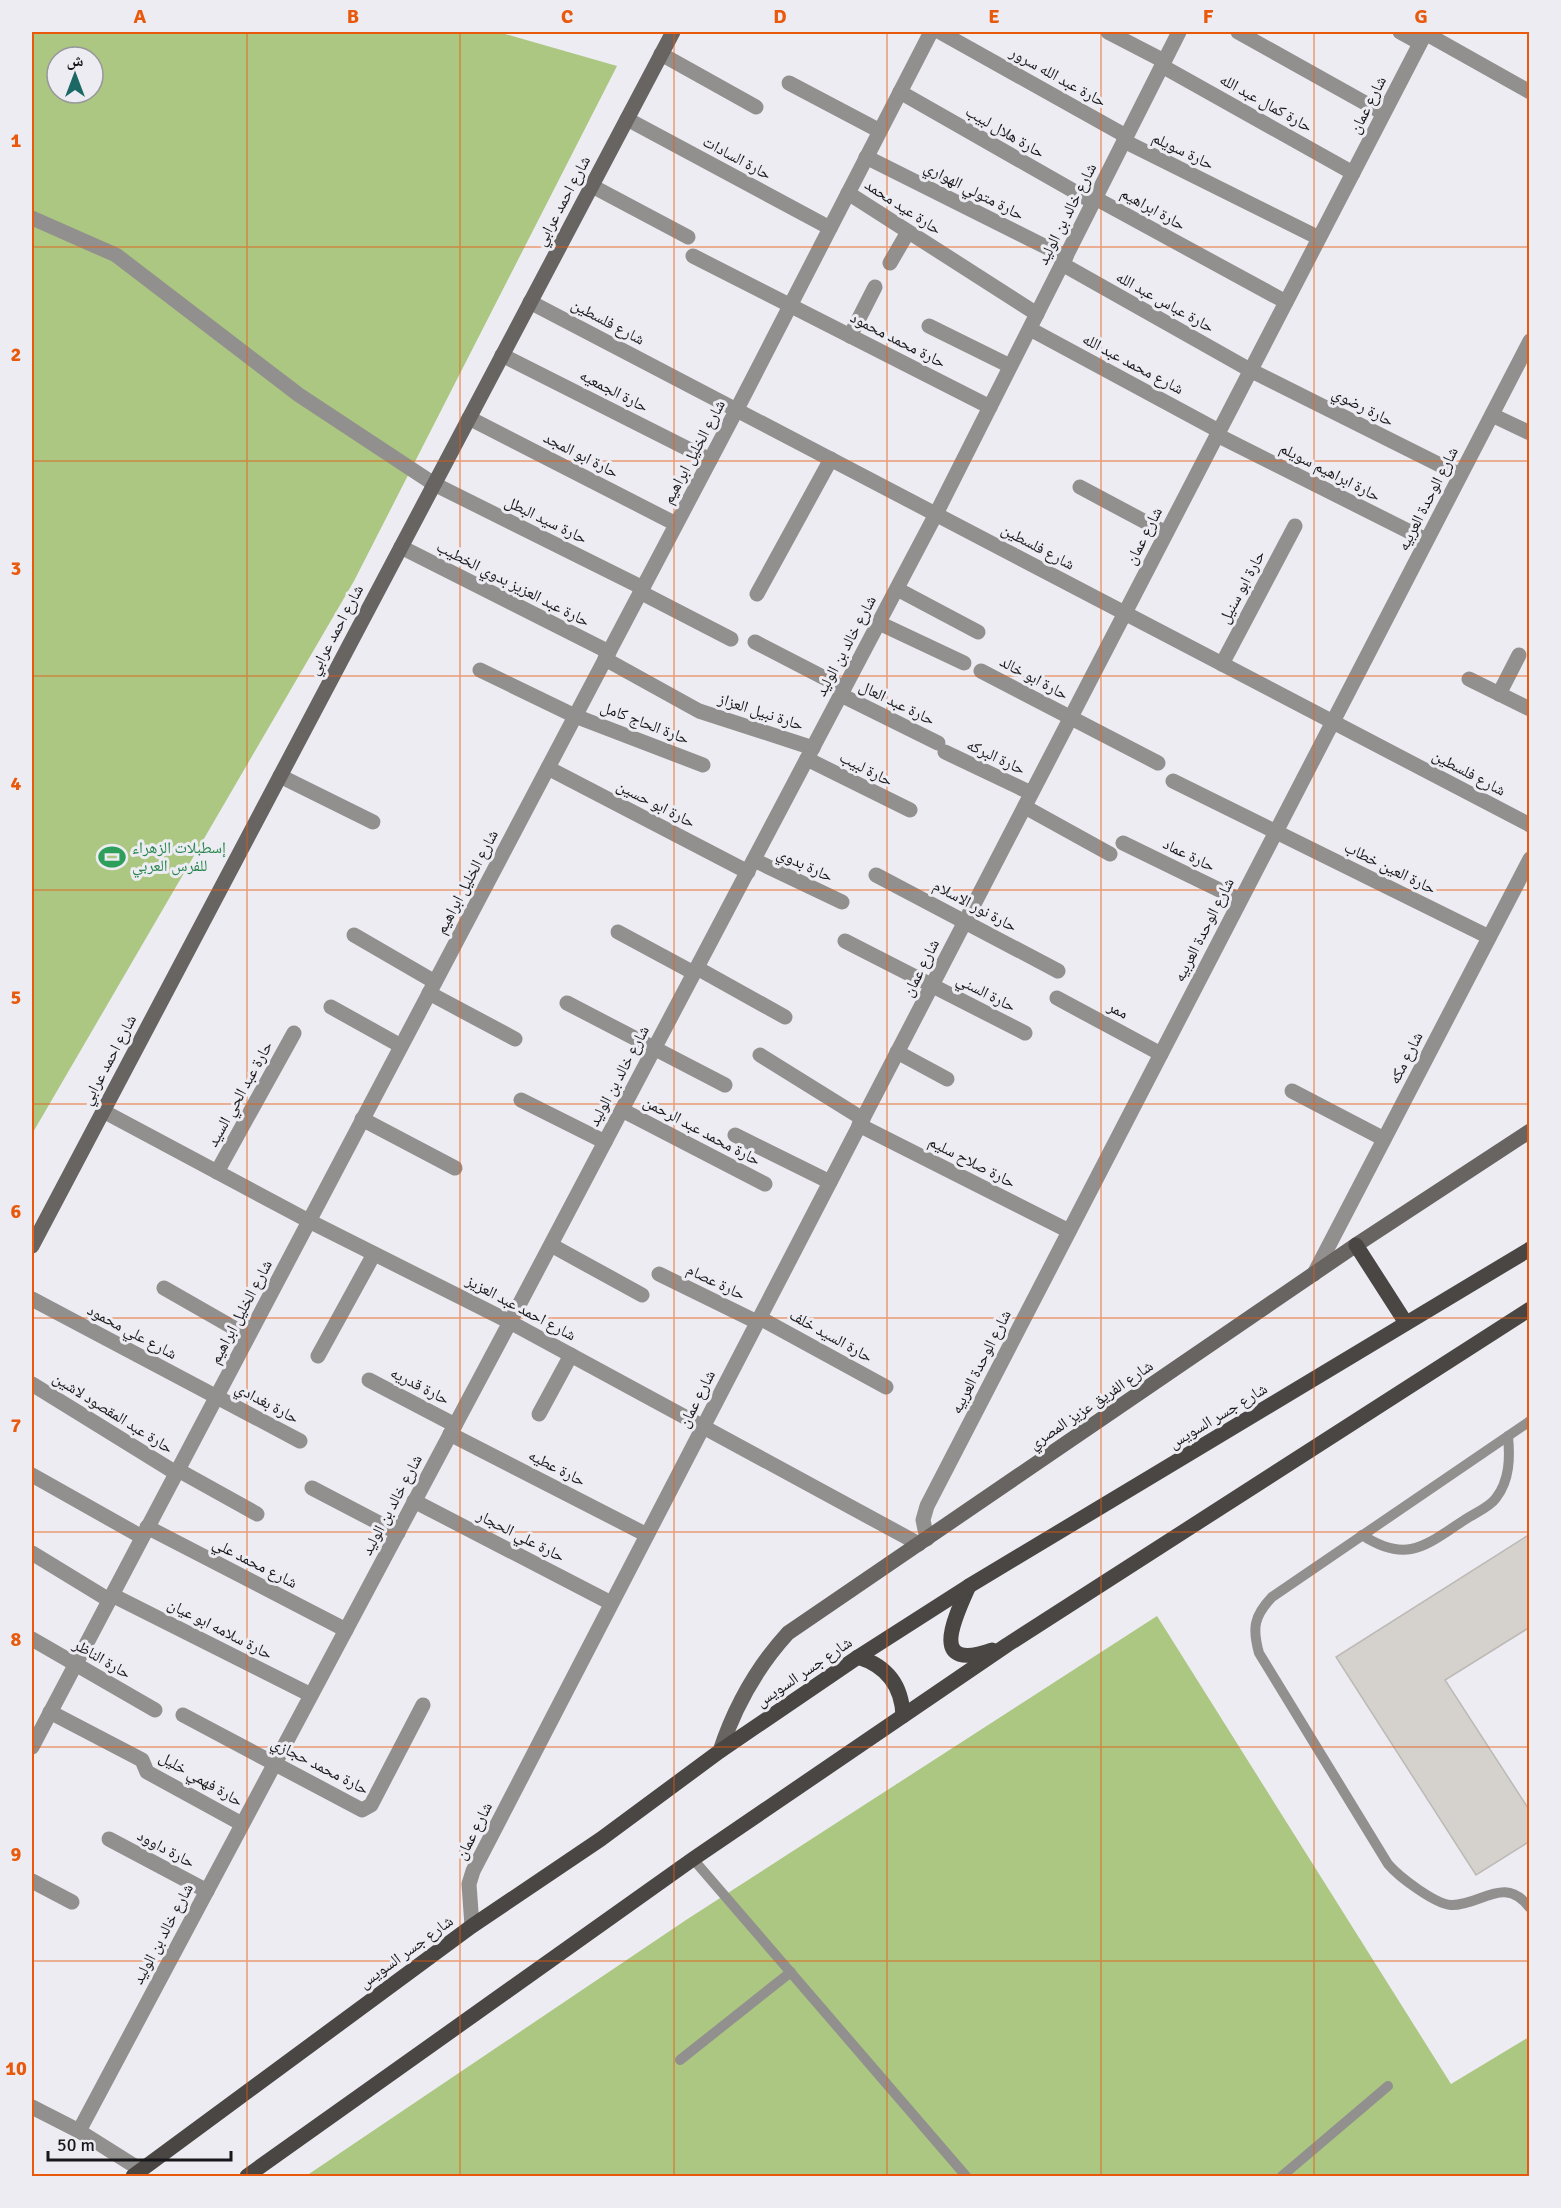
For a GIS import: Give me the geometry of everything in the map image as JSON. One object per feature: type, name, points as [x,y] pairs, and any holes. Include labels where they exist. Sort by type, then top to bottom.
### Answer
[{"type":"main road","points":[[1356,1245],[1406,1323]]},
{"type":"main road","name":"شارع جسر السويس","points":[[137,2173],[472,1926],[601,1839],[720,1751],[858,1657],[969,1586],[1530,1249]]},
{"type":"main road","points":[[247,2176],[693,1859],[1007,1645],[1530,1309]]},
{"type":"main road","points":[[969,1586],[950,1634],[952,1647],[958,1653],[974,1654],[1007,1645]]},
{"type":"main road","points":[[858,1657],[877,1664],[892,1678],[902,1702],[903,1716]]},
{"type":"street","name":"شارع احمد عرابي","points":[[32,1246],[673,32]]},
{"type":"street","name":"شارع الخليل ابراهيم","points":[[32,1747],[42,1718],[75,1664],[737,410],[931,32]]},
{"type":"street","name":"حارة عبد الله سرور","points":[[940,32],[1125,139]]},
{"type":"street","name":"حارة كمال عبد الله","points":[[1108,32],[1353,173]]},
{"type":"street","name":"شارع خالد بن الوليد","points":[[79,2131],[897,589],[1179,32]]},
{"type":"street","points":[[1238,32],[1383,113]]},
{"type":"street","points":[[1400,32],[1424,36],[1530,92]]},
{"type":"street","name":"شارع عمان","points":[[472,1926],[469,1884],[473,1871],[1424,36]]},
{"type":"street","points":[[661,54],[756,107]]},
{"type":"street","points":[[789,83],[880,131]]},
{"type":"street","name":"حارة هلال لبيب","points":[[900,92],[1094,200]]},
{"type":"street","name":"حارة السادات","points":[[627,119],[830,228]]},
{"type":"street","name":"حارة سويلم","points":[[1125,139],[1319,238]]},
{"type":"street","name":"حارة متولي الهواري","points":[[866,157],[1064,261]]},
{"type":"street","points":[[592,186],[688,237]]},
{"type":"street","name":"حارة عيد محمد","points":[[848,193],[1037,314]]},
{"type":"street","name":"حارة ابراهيم","points":[[1094,200],[1194,251],[1286,302]]},
{"type":"street","name":"حارة سيد البطل","points":[[32,218],[116,255],[298,395],[434,484],[731,639]]},
{"type":"street","points":[[890,263],[908,232]]},
{"type":"street","name":"حارة محمد محمود","points":[[693,256],[990,407]]},
{"type":"street","name":"حارة عباس عبد الله","points":[[1064,261],[1251,370]]},
{"type":"street","points":[[850,336],[875,287]]},
{"type":"street","name":"شارع فلسطين","points":[[530,302],[1530,825]]},
{"type":"street","points":[[929,326],[1010,366]]},
{"type":"street","name":"شارع محمد عبد الله","points":[[1029,329],[1218,433]]},
{"type":"street","name":"شارع الوحدة العربيه","points":[[923,1541],[923,1520],[927,1506],[1426,540],[1528,350]]},
{"type":"street","name":"حارة الجمعيه","points":[[502,355],[710,460]]},
{"type":"street","name":"حارة رضوي","points":[[1251,370],[1460,475]]},
{"type":"street","points":[[1492,415],[1530,433]]},
{"type":"street","name":"حارة ابو المجد","points":[[469,418],[676,524]]},
{"type":"street","name":"حارة ابراهيم سويلم","points":[[1218,433],[1426,540]]},
{"type":"street","points":[[757,594],[831,459]]},
{"type":"street","points":[[1080,487],[1166,533]]},
{"type":"street","name":"حارة ابو سنيل","points":[[1222,664],[1294,526]]},
{"type":"street","name":"حارة عبد العزيز بدوي الخطيب","points":[[401,547],[607,656],[699,711]]},
{"type":"street","points":[[897,589],[978,632]]},
{"type":"street","points":[[879,623],[964,663]]},
{"type":"street","name":"حارة عبد العال","points":[[755,642],[941,748]]},
{"type":"street","points":[[1499,694],[1519,655]]},
{"type":"street","name":"حارة الحاج كامل","points":[[480,670],[575,716],[703,765]]},
{"type":"street","name":"حارة ابو خالد","points":[[981,670],[1158,763]]},
{"type":"street","points":[[1469,679],[1530,709]]},
{"type":"street","name":"حارة نبيل العزاز","points":[[699,711],[810,754]]},
{"type":"street","name":"حارة البركه","points":[[941,748],[1028,800],[1110,854]]},
{"type":"street","name":"حارة لبيب","points":[[810,754],[910,810]]},
{"type":"street","name":"حارة ابو حسين","points":[[548,768],[751,866]]},
{"type":"street","points":[[280,776],[373,822]]},
{"type":"street","name":"حارة العين خطاب","points":[[1173,781],[1489,937]]},
{"type":"street","name":"حارة عماد","points":[[1123,843],[1240,900]]},
{"type":"street","name":"شارع مكه","points":[[1314,1274],[1530,859]]},
{"type":"street","name":"حارة بدوي","points":[[751,866],[842,902]]},
{"type":"street","name":"حارة نور الاسلام","points":[[876,875],[1058,970]]},
{"type":"street","points":[[618,932],[784,1017]]},
{"type":"street","points":[[354,935],[515,1039]]},
{"type":"street","name":"حارة السني","points":[[845,941],[1024,1033]]},
{"type":"street","name":"ممر","points":[[1057,998],[1161,1054]]},
{"type":"street","points":[[567,1003],[725,1084]]},
{"type":"street","points":[[331,1007],[401,1046]]},
{"type":"street","name":"حارة عبد الحي السيد","points":[[217,1172],[294,1033]]},
{"type":"street","points":[[897,1052],[947,1079]]},
{"type":"street","name":"حارة صلاح سليم","points":[[759,1055],[861,1122],[1069,1231]]},
{"type":"street","points":[[1292,1091],[1384,1139]]},
{"type":"street","points":[[520,1100],[605,1142]]},
{"type":"street","name":"حارة محمد عبد الرحمن","points":[[622,1110],[765,1184]]},
{"type":"street","name":"شارع احمد عبد العزيز","points":[[103,1111],[309,1221],[510,1322],[703,1428],[923,1541]]},
{"type":"street","points":[[362,1119],[455,1168]]},
{"type":"street","name":"شارع الفريق عزيز المصري","points":[[720,1751],[735,1711],[751,1681],[765,1660],[788,1634],[1356,1245],[1530,1131]]},
{"type":"street","points":[[735,1135],[830,1182]]},
{"type":"street","points":[[550,1245],[642,1295]]},
{"type":"street","points":[[318,1356],[374,1254]]},
{"type":"street","name":"حارة عصام","points":[[659,1274],[758,1320]]},
{"type":"street","points":[[164,1288],[248,1336]]},
{"type":"street","name":"شارع علي محمود","points":[[32,1299],[216,1397]]},
{"type":"street","name":"حارة السيد خلف","points":[[758,1320],[886,1387]]},
{"type":"street","points":[[538,1414],[571,1355]]},
{"type":"street","name":"حارة قدريه","points":[[369,1380],[453,1429]]},
{"type":"street","name":"حارة عبد المقصود لاشين","points":[[32,1384],[177,1472],[257,1514]]},
{"type":"street","name":"حارة بغدادي","points":[[216,1397],[300,1441]]},
{"type":"street","name":"حارة عطيه","points":[[453,1429],[647,1535]]},
{"type":"street","name":"شارع محمد علي","points":[[32,1475],[346,1630]]},
{"type":"street","points":[[312,1488],[398,1533]]},
{"type":"street","name":"حارة علي الحجار","points":[[414,1501],[612,1604]]},
{"type":"street","name":"حارة سلامه ابو عيان","points":[[32,1553],[110,1597],[311,1695]]},
{"type":"street","name":"حارة الناظر","points":[[32,1639],[155,1710]]},
{"type":"street","name":"حارة محمد حجازي","points":[[183,1715],[362,1810],[372,1805],[423,1705]]},
{"type":"street","name":"حارة فهمي خليل","points":[[42,1718],[142,1760],[147,1772],[242,1824]]},
{"type":"street","name":"حارة داوود","points":[[109,1839],[207,1890]]},
{"type":"street","points":[[32,1881],[72,1902]]},
{"type":"street","points":[[32,2107],[79,2131],[137,2173]]},
{"type":"lane","points":[[1530,1421],[1272,1597],[1261,1608],[1255,1623],[1254,1638],[1259,1653],[1395,1872],[1441,1903],[1452,1905],[1496,1892],[1507,1892],[1517,1896],[1530,1908]]},
{"type":"lane","points":[[1362,1535],[1375,1544],[1390,1549],[1421,1548],[1496,1500],[1509,1469],[1508,1436]]},
{"type":"lane","points":[[693,1859],[966,2176]]},
{"type":"lane","points":[[680,2060],[790,1972]]},
{"type":"lane","points":[[1289,2175],[1388,2086]]},
{"type":"green space","name":"إسطبلات الزهراء للفرس العربي","points":[[32,32],[498,32],[617,66],[354,581],[32,1134]]},
{"type":"green space","points":[[1157,1616],[1451,2084],[1529,2037],[1529,2176],[306,2176],[686,1920]]},
{"type":"building","points":[[1530,1534],[1530,1627],[1445,1680],[1530,1811],[1530,1841],[1476,1875],[1336,1657]]},
{"type":"place","name":"إسطبلات الزهراء للفرس العربي","points":[[112,857]]}]
